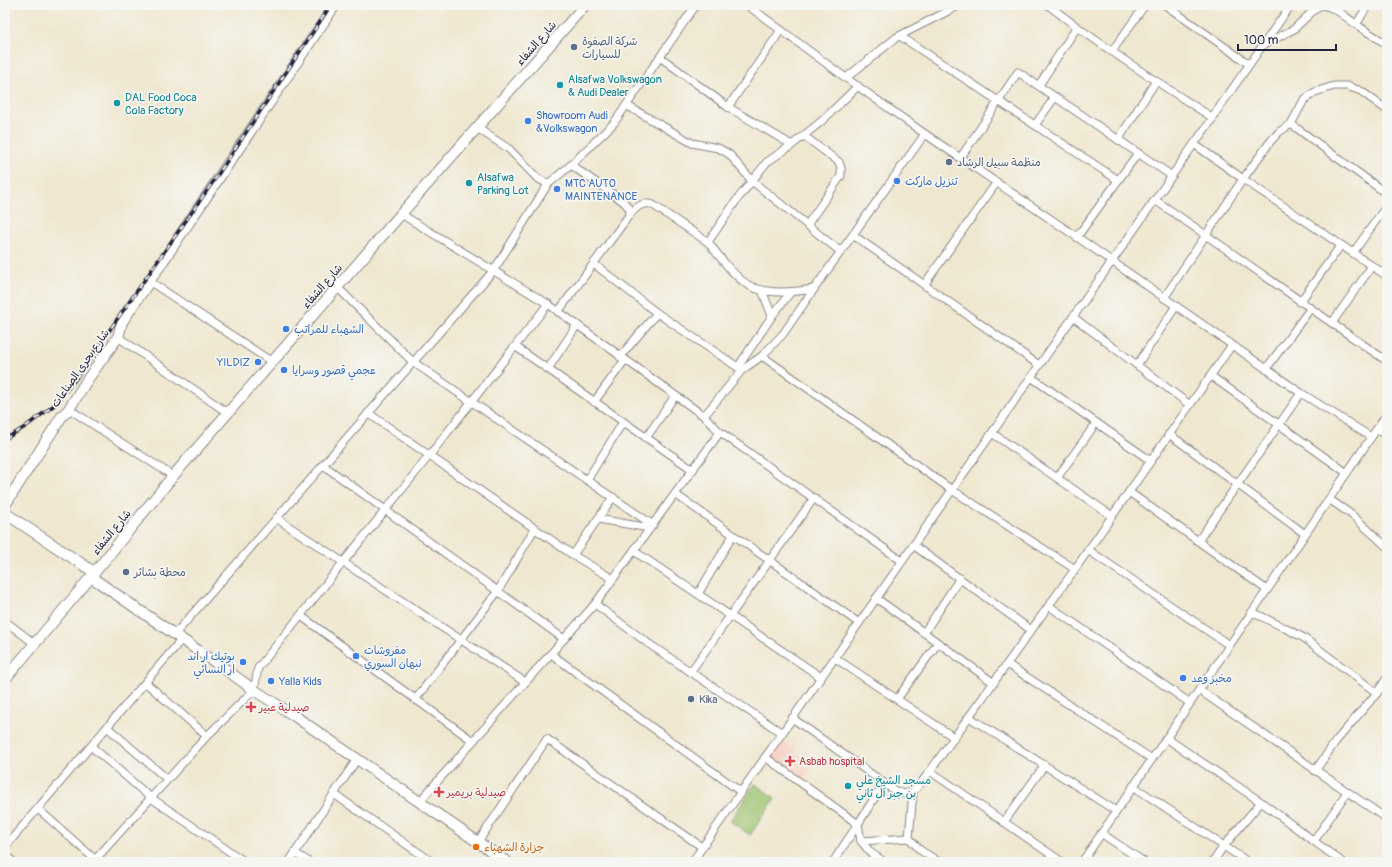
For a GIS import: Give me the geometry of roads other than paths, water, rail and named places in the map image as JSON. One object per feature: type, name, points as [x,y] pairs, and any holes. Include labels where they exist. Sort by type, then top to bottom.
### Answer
[{"type":"street","name":"شارع بحرى الصناعات","points":[[5,505],[62,416],[69,409],[87,380],[118,337],[122,322],[149,281],[335,5]]},
{"type":"street","name":"شارع الشفاء","points":[[5,679],[93,574],[172,476],[585,5]]},
{"type":"street","points":[[5,847],[146,683],[178,637],[276,518],[494,270],[548,184],[571,165],[614,123],[696,5]]},
{"type":"street","points":[[747,5],[925,134],[961,157],[1301,393],[1371,437]]},
{"type":"street","points":[[846,78],[900,36],[960,5]]},
{"type":"street","points":[[1048,5],[1112,51],[1213,118]]},
{"type":"street","points":[[1112,51],[1145,5]]},
{"type":"street","points":[[1165,5],[1250,64]]},
{"type":"street","points":[[692,862],[1291,5]]},
{"type":"street","points":[[1262,46],[1294,29],[1321,5],[1332,8],[1387,44]]},
{"type":"street","points":[[1356,25],[1368,5]]},
{"type":"street","points":[[1039,85],[1077,27]]},
{"type":"street","points":[[728,107],[781,30]]},
{"type":"street","points":[[900,36],[1118,180]]},
{"type":"street","points":[[660,57],[728,107],[792,145]]},
{"type":"street","points":[[961,157],[1018,72],[1172,176]]},
{"type":"street","points":[[1118,140],[1156,81]]},
{"type":"street","points":[[708,242],[752,181],[768,162],[823,120],[858,86]]},
{"type":"street","points":[[1164,298],[1243,179],[1270,142],[1279,132],[1291,124],[1304,100],[1315,92],[1334,86],[1347,86],[1361,91],[1387,110]]},
{"type":"street","points":[[1035,125],[1055,97]]},
{"type":"street","points":[[626,105],[692,143],[718,148],[729,154],[752,181],[841,252]]},
{"type":"street","points":[[1291,124],[1386,190]]},
{"type":"street","points":[[477,128],[509,148],[537,178],[548,184]]},
{"type":"street","points":[[740,369],[762,356],[783,334],[925,134]]},
{"type":"street","points":[[804,136],[839,162],[841,168],[841,176],[808,225]]},
{"type":"street","points":[[1194,144],[1243,179],[1387,276]]},
{"type":"street","points":[[1077,237],[1138,153]]},
{"type":"street","points":[[571,165],[624,202],[630,209],[630,214]]},
{"type":"street","points":[[924,285],[996,182]]},
{"type":"street","points":[[1155,200],[1387,361]]},
{"type":"street","points":[[558,312],[630,214],[637,207],[644,204],[653,205],[708,242],[742,280],[750,286],[762,290],[790,293],[814,289]]},
{"type":"street","points":[[1353,253],[1387,205]]},
{"type":"street","points":[[401,214],[548,304],[704,416],[720,432],[902,561]]},
{"type":"street","points":[[853,235],[1039,365]]},
{"type":"street","points":[[1300,302],[1341,245]]},
{"type":"street","points":[[594,264],[657,313],[740,369]]},
{"type":"street","points":[[1332,323],[1372,266]]},
{"type":"street","points":[[149,281],[272,362]]},
{"type":"street","points":[[337,287],[413,362],[587,480],[651,526]]},
{"type":"street","points":[[762,290],[772,316]]},
{"type":"street","points":[[704,416],[740,369],[772,316],[790,293]]},
{"type":"street","points":[[38,809],[95,861],[167,779],[207,736],[254,690],[258,668],[430,456],[548,304]]},
{"type":"street","points":[[1137,365],[1176,306]]},
{"type":"street","points":[[1266,369],[1310,309]]},
{"type":"street","points":[[594,402],[623,358],[657,313]]},
{"type":"street","points":[[1073,317],[1190,405]]},
{"type":"street","points":[[548,369],[576,325]]},
{"type":"street","points":[[118,337],[228,413]]},
{"type":"street","points":[[939,862],[920,850],[909,838],[913,792],[955,738],[968,717],[1075,570],[1232,346]]},
{"type":"street","points":[[516,347],[693,470]]},
{"type":"street","points":[[762,356],[952,490],[1075,570]]},
{"type":"street","points":[[1211,376],[1347,473]]},
{"type":"street","points":[[1031,377],[1151,461]]},
{"type":"street","points":[[1198,541],[1301,393]]},
{"type":"street","points":[[646,438],[675,396]]},
{"type":"street","points":[[69,409],[172,476]]},
{"type":"street","points":[[368,413],[574,555],[613,579]]},
{"type":"street","points":[[1082,862],[1387,414]]},
{"type":"street","points":[[587,480],[623,422]]},
{"type":"street","points":[[1057,478],[1096,423]]},
{"type":"street","points":[[1377,429],[1387,436]]},
{"type":"street","points":[[420,802],[594,604],[720,432]]},
{"type":"street","points":[[992,433],[1112,516]]},
{"type":"street","points":[[1170,434],[1305,534]]},
{"type":"street","points":[[323,465],[564,639]]},
{"type":"street","points":[[1129,492],[1267,590]]},
{"type":"street","points":[[675,494],[859,623]]},
{"type":"street","points":[[574,555],[613,498]]},
{"type":"street","points":[[691,672],[814,498]]},
{"type":"street","points":[[1329,499],[1352,515],[1387,547]]},
{"type":"street","points":[[5,513],[93,574],[178,637],[254,690],[478,842],[495,859],[507,862]]},
{"type":"street","points":[[276,518],[525,682]]},
{"type":"street","points":[[598,519],[651,526]]},
{"type":"street","points":[[415,700],[498,591],[535,528]]},
{"type":"street","points":[[698,594],[733,534]]},
{"type":"street","points":[[913,545],[1032,630]]},
{"type":"street","points":[[1088,550],[1229,646]]},
{"type":"street","points":[[634,551],[821,677]]},
{"type":"street","points":[[924,633],[960,578]]},
{"type":"street","points":[[876,598],[994,683]]},
{"type":"street","points":[[594,604],[649,644],[782,733]]},
{"type":"street","points":[[1049,606],[1190,703]]},
{"type":"street","points":[[1252,612],[1304,638],[1377,692]]},
{"type":"street","points":[[301,616],[473,742]]},
{"type":"street","points":[[5,621],[35,644]]},
{"type":"street","points":[[897,699],[938,644]]},
{"type":"street","points":[[551,654],[741,792]]},
{"type":"street","points":[[834,658],[955,738]]},
{"type":"street","points":[[1007,664],[1152,759]]},
{"type":"street","points":[[1315,771],[1336,741],[1387,678]]},
{"type":"street","points":[[146,683],[207,736]]},
{"type":"street","points":[[1198,690],[1387,819]]},
{"type":"street","points":[[968,717],[1116,811]]},
{"type":"street","points":[[792,718],[898,793],[913,792]]},
{"type":"street","points":[[107,727],[167,779]]},
{"type":"street","points":[[1166,738],[1261,802],[1342,862]]},
{"type":"street","points":[[478,842],[547,739],[702,847]]},
{"type":"street","points":[[92,747],[151,798],[245,862]]},
{"type":"street","points":[[765,757],[858,824],[861,841],[871,853],[884,862]]},
{"type":"street","points":[[289,862],[357,759]]},
{"type":"street","points":[[1004,822],[1044,766]]},
{"type":"street","points":[[930,771],[1062,862]]},
{"type":"street","points":[[833,862],[884,783]]},
{"type":"street","points":[[1134,786],[1223,847],[1248,862]]},
{"type":"street","points":[[1314,841],[1347,792]]},
{"type":"street","points":[[334,794],[432,862]]},
{"type":"street","points":[[1213,862],[1223,847],[1261,802]]},
{"type":"street","points":[[1101,833],[1144,862]]},
{"type":"street","points":[[861,841],[909,838]]},
{"type":"street","points":[[295,853],[309,862]]},
{"type":"street","points":[[5,854],[13,862]]},
{"type":"railway","points":[[5,439],[25,427],[53,406],[74,381],[213,182],[331,5]]},
{"type":"place","name":"شركة الصفوة للسيارات","points":[[574,47]]},
{"type":"place","name":"Alsafwa Volkswagon & Audi Dealer","points":[[560,85]]},
{"type":"place","name":"DAL Food Coca Cola Factory","points":[[117,103]]},
{"type":"place","name":"Showroom Audi &Volkswagon","points":[[528,121]]},
{"type":"place","name":"منظمة سبيل الرشاد","points":[[949,162]]},
{"type":"place","name":"تنزيل ماركت","points":[[897,181]]},
{"type":"place","name":"Alsafwa Parking Lot","points":[[469,183]]},
{"type":"place","name":"MTC AUTO MAINTENANCE","points":[[557,189]]},
{"type":"place","name":"الشهباء للمراتب","points":[[286,329]]},
{"type":"place","name":"YILDIZ","points":[[258,362]]},
{"type":"place","name":"عجمي قصور وسرايا","points":[[284,370]]},
{"type":"place","name":"محطة بشائر","points":[[126,572]]},
{"type":"place","name":"مفروشات نبهان السوري","points":[[356,656]]},
{"type":"place","name":"بوتيك ار اند ار النسائي","points":[[243,662]]},
{"type":"place","name":"مخبز وعد","points":[[1183,678]]},
{"type":"place","name":"Yalla Kids","points":[[271,681]]},
{"type":"place","name":"Kika","points":[[691,699]]},
{"type":"place","name":"صيدلية عبير","points":[[251,707]]},
{"type":"place","name":"Asbab hospital","points":[[790,761]]},
{"type":"place","name":"مسجد الشيخ علي بن جبر آل ثاني","points":[[848,786]]},
{"type":"place","name":"صيدلية بريمير","points":[[439,792]]},
{"type":"place","name":"جزارة الشهباء","points":[[476,847]]}]
